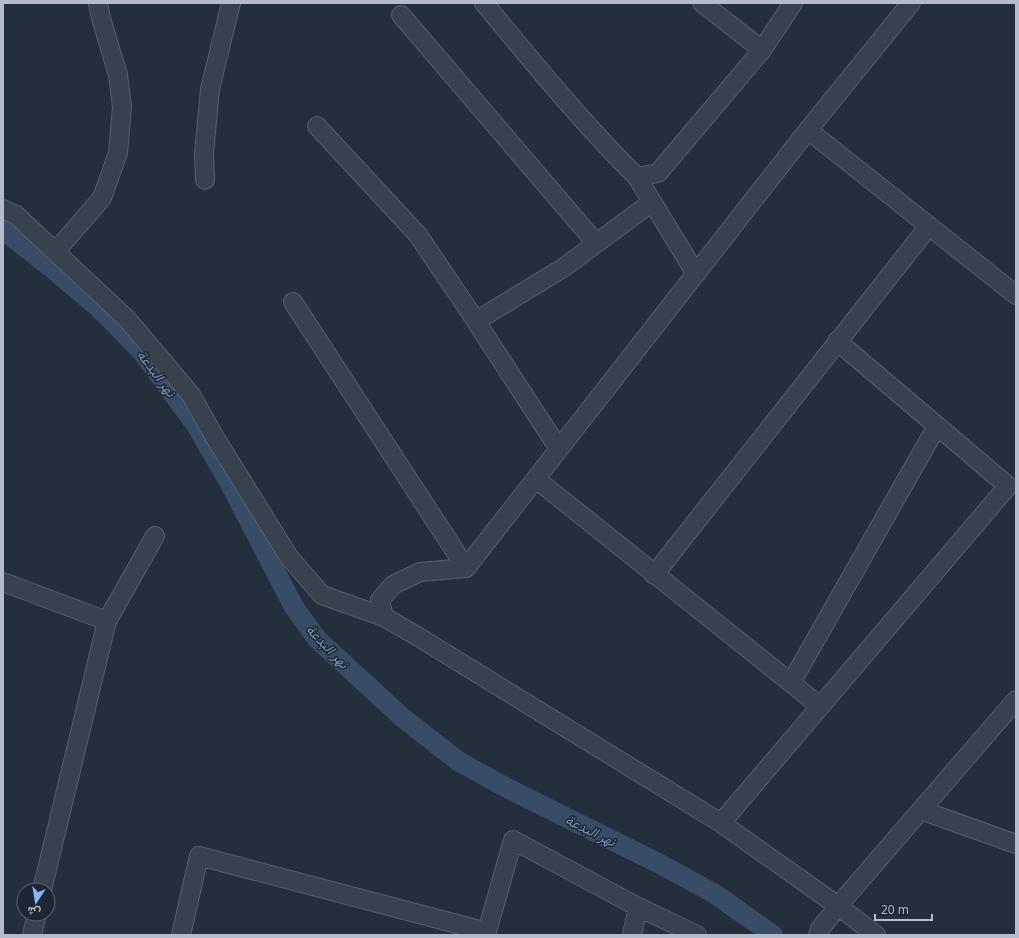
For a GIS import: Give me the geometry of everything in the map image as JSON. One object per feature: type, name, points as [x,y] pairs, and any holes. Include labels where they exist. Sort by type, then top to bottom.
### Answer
[{"type":"street","points":[[55,252],[102,198],[118,153],[122,107],[118,75],[98,3]]},
{"type":"street","points":[[205,180],[204,154],[210,89],[231,3]]},
{"type":"street","points":[[484,3],[562,97],[616,157],[637,177],[696,274]]},
{"type":"street","points":[[702,3],[762,50]]},
{"type":"street","points":[[637,177],[658,173],[762,50],[793,3]]},
{"type":"street","points":[[384,617],[380,600],[393,585],[420,572],[466,568],[808,130],[911,3]]},
{"type":"street","points":[[401,15],[596,243]]},
{"type":"street","points":[[317,126],[418,235],[559,449]]},
{"type":"street","points":[[808,130],[1016,295]]},
{"type":"street","points":[[476,321],[563,268],[652,202]]},
{"type":"street","points":[[3,208],[16,215],[127,319],[190,395],[289,558],[322,595],[384,617],[417,636],[721,823],[838,906],[876,935]]},
{"type":"street","points":[[654,574],[929,226]]},
{"type":"street","points":[[292,302],[466,568]]},
{"type":"street","points":[[721,823],[1008,486],[837,341]]},
{"type":"street","points":[[791,683],[937,426]]},
{"type":"street","points":[[536,479],[820,706]]},
{"type":"street","points":[[44,882],[107,621],[155,536]]},
{"type":"street","points":[[3,582],[107,621]]},
{"type":"street","points":[[819,932],[838,906],[1016,700]]},
{"type":"street","points":[[921,810],[1016,844]]},
{"type":"street","points":[[181,935],[199,856],[487,934],[513,840],[638,907],[697,935]]},
{"type":"street","points":[[632,935],[638,907]]},
{"type":"street","points":[[32,935],[35,922]]},
{"type":"waterway","name":"نهر البدعة","points":[[3,230],[99,308],[143,353],[196,425],[228,480],[294,607],[317,639],[403,718],[458,761],[507,788],[660,864],[715,894],[773,935]]}]
